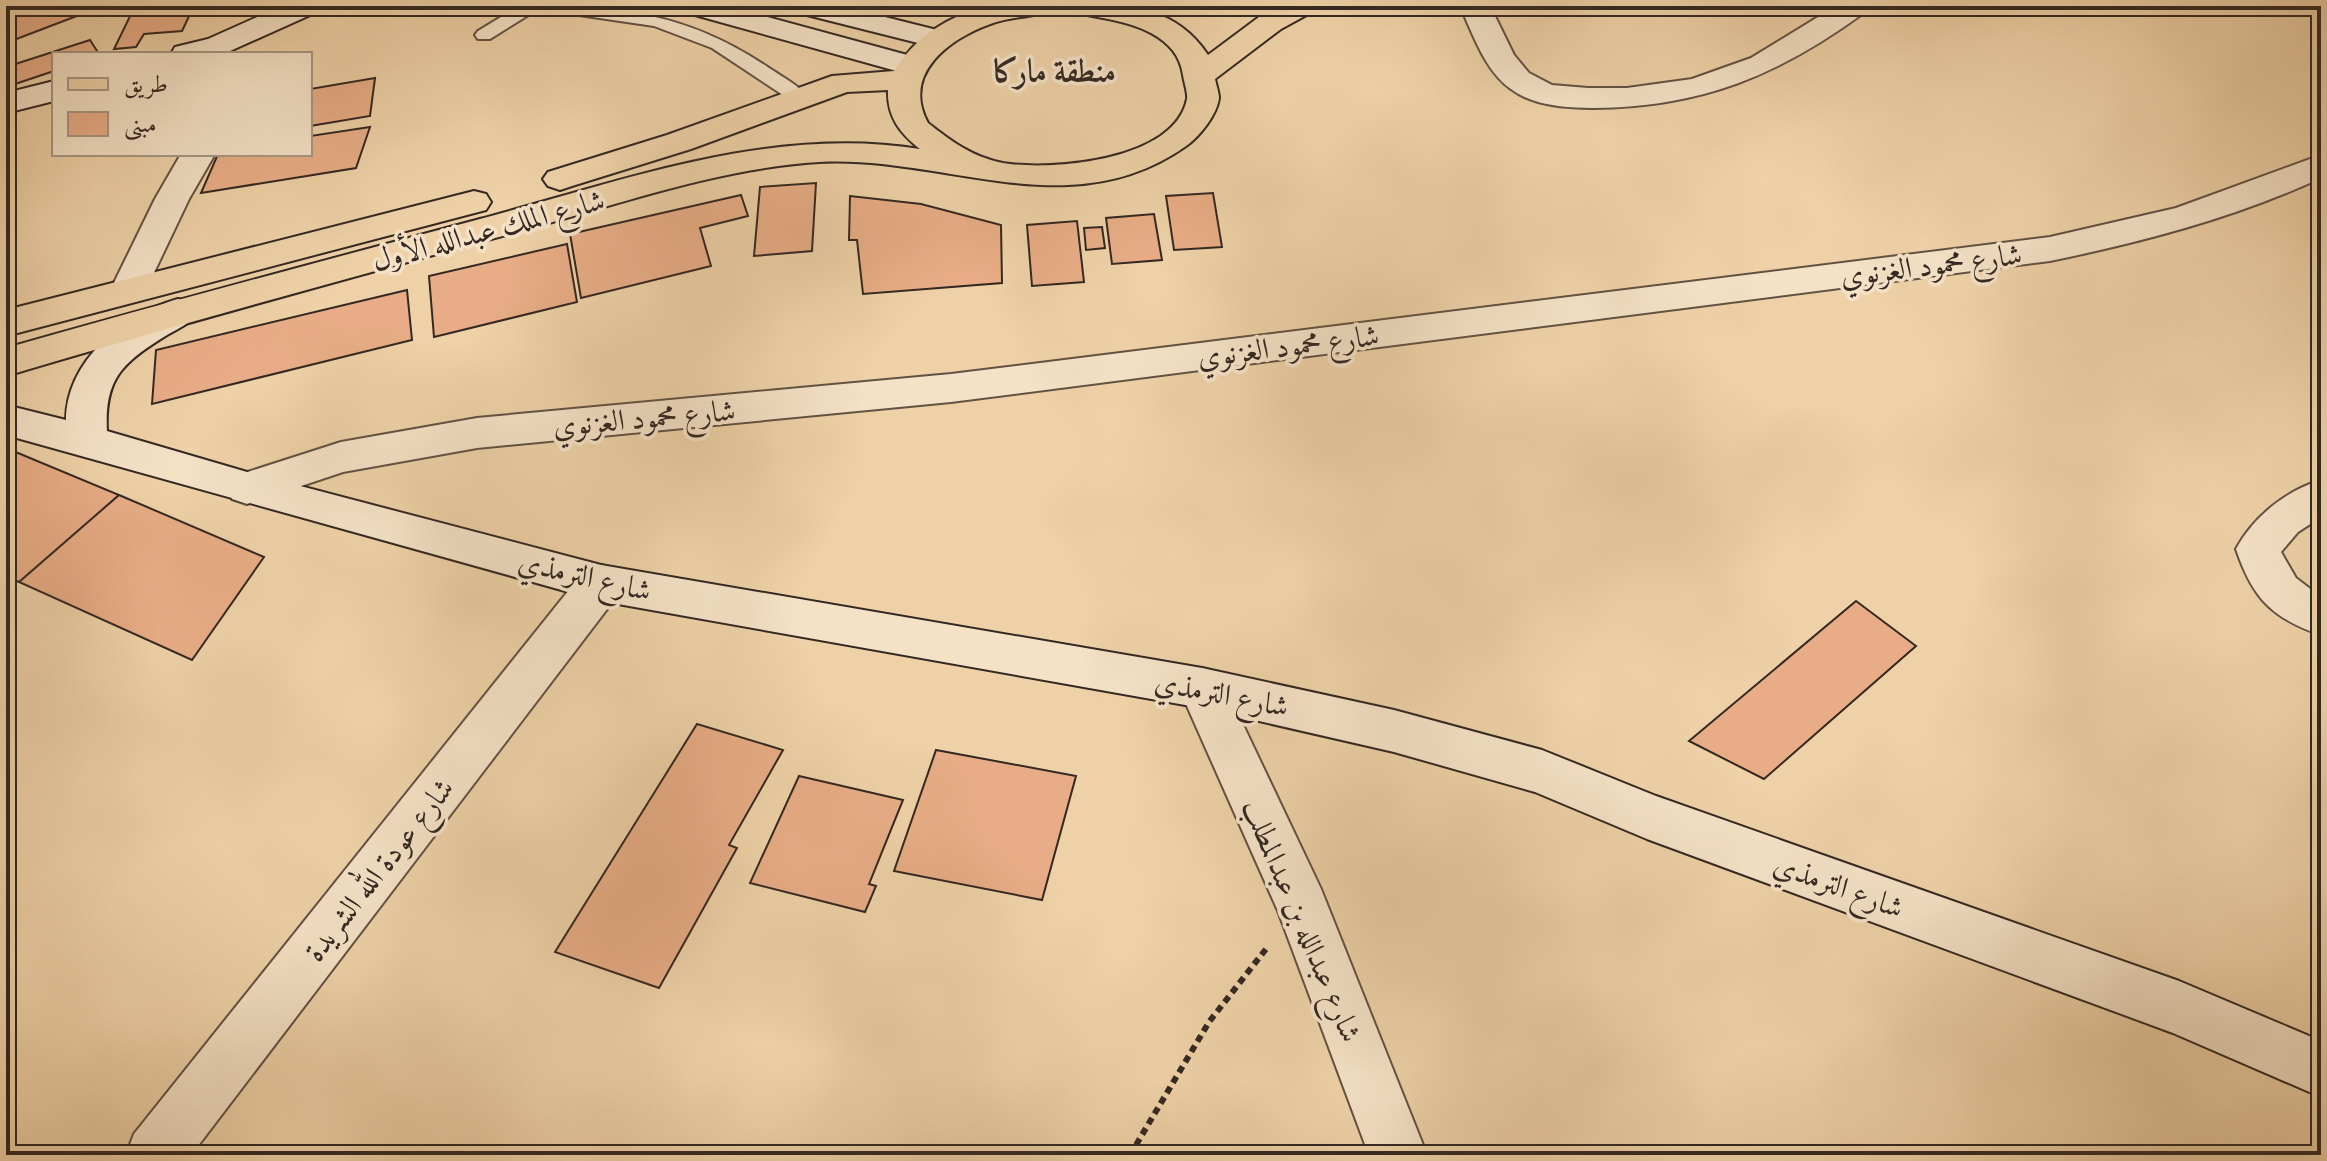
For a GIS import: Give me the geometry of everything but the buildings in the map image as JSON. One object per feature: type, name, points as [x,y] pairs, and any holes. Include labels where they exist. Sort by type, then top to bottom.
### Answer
[{"type":"main road","points":[[1038,6],[995,13],[965,24],[938,39],[908,73],[903,101],[909,121],[916,131],[947,157],[977,169],[1017,177],[1061,179],[1103,172],[1141,160],[1172,142],[1193,120],[1203,97],[1202,74],[1193,55],[1177,38],[1141,10],[1085,6]]},
{"type":"main road","points":[[1202,74],[1269,14],[1302,6]]},
{"type":"main road","name":"شارع الملك عبدالله الأول","points":[[6,323],[611,165],[843,83],[908,73]]},
{"type":"main road","name":"شارع الملك عبدالله الأول","points":[[6,362],[178,312],[713,168],[817,152],[876,152],[977,169]]},
{"type":"street","points":[[200,52],[222,49],[307,6]]},
{"type":"street","points":[[694,6],[908,73]]},
{"type":"street","points":[[805,6],[938,39]]},
{"type":"street","points":[[1475,6],[1502,59],[1519,81],[1545,93],[1608,99],[1673,93],[1719,84],[1797,47],[1855,6]]},
{"type":"street","points":[[6,103],[52,92]]},
{"type":"street","points":[[128,291],[172,199],[197,156]]},
{"type":"street","name":"شارع محمود الغزنوي","points":[[247,488],[341,457],[477,433],[951,388],[2050,249],[2149,230],[2211,211],[2321,165]]},
{"type":"street","points":[[87,440],[86,412],[90,386],[100,371],[136,338],[178,312]]},
{"type":"street","name":"شارع الترمذي","points":[[6,420],[601,583],[1202,688],[1341,718],[1542,772],[1647,816],[2179,1008],[2321,1069]]},
{"type":"street","points":[[2321,496],[2283,520],[2258,549],[2265,573],[2284,598],[2321,616]]},
{"type":"street","name":"شارع عودة الله الشريدة","points":[[155,1155],[601,583]]},
{"type":"street","name":"شارع عبدالله بن عبدالمطلب","points":[[1202,688],[1303,907],[1398,1155]]},
{"type":"lane","points":[[484,35],[531,6]]},
{"type":"lane","points":[[544,6],[644,20],[688,30],[723,48],[799,97]]},
{"type":"path","points":[[1130,1155],[1173,1077],[1243,975]]},
{"type":"district","name":"منطقة ماركا","points":[[1055,70]]}]
